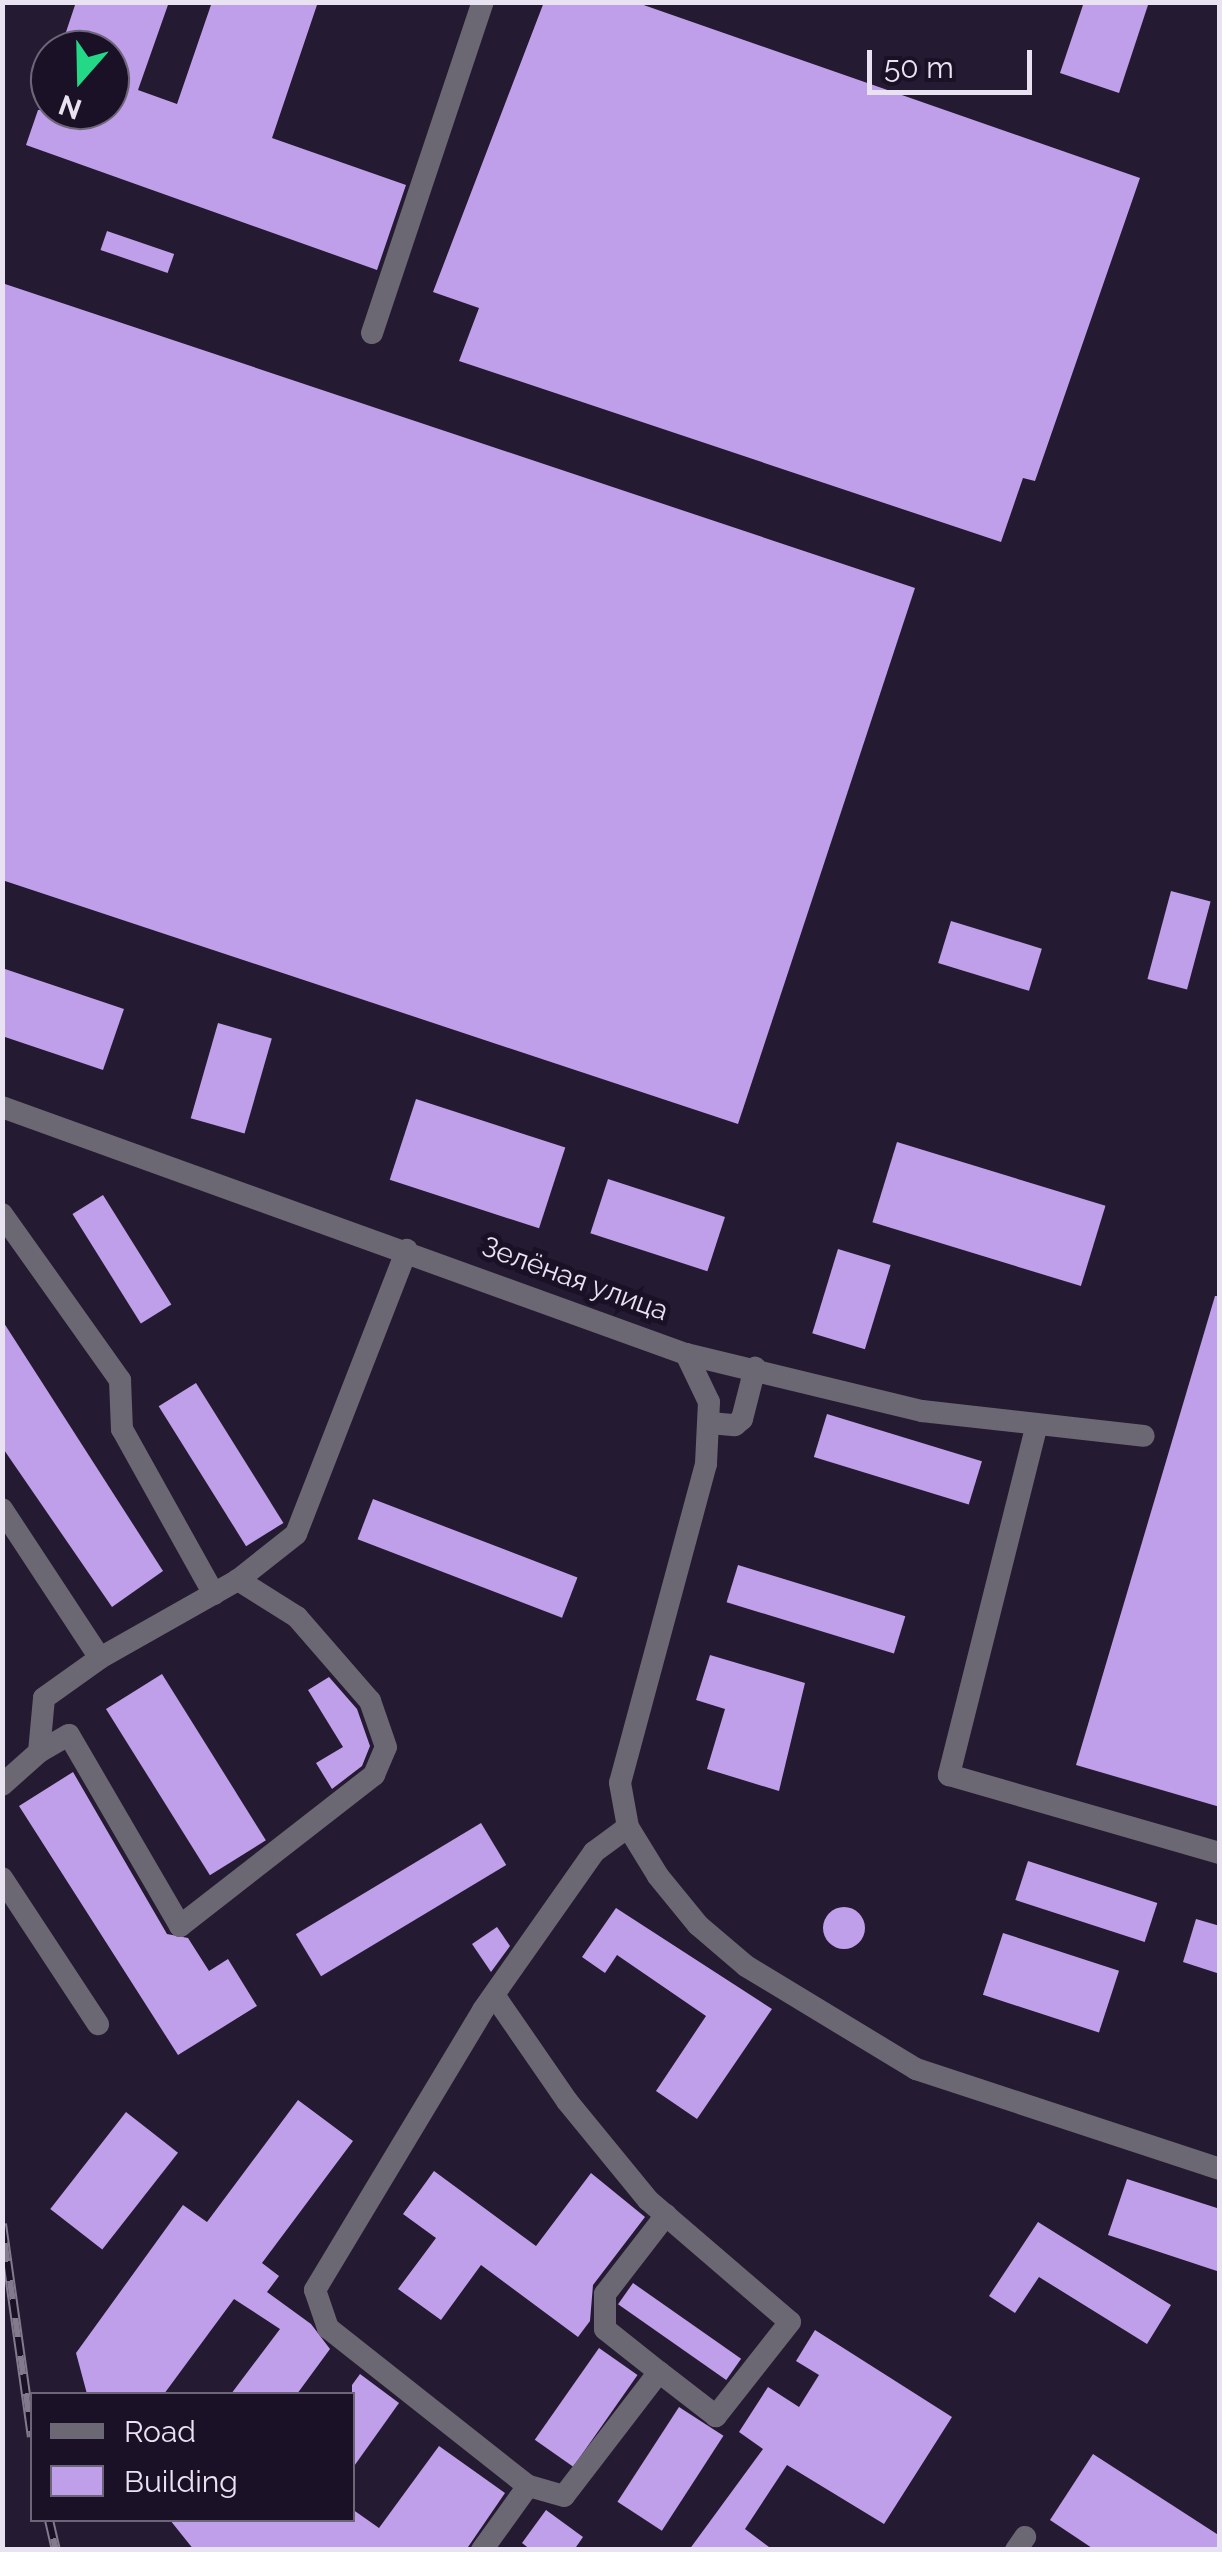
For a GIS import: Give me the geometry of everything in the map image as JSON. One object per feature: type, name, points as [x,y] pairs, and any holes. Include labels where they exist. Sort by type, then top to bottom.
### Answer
[{"type":"street","points":[[372,333],[483,2]]},
{"type":"street","name":"Зелёная улица","points":[[2,1107],[408,1250],[686,1354],[922,1411],[1036,1428],[1144,1436]]},
{"type":"street","points":[[2,1214],[120,1380],[122,1429],[214,1594]]},
{"type":"street","points":[[38,1752],[44,1698],[100,1658],[238,1580],[296,1534],[408,1250]]},
{"type":"street","points":[[686,1354],[701,1376],[710,1423],[706,1464],[620,1783],[628,1827],[698,1925],[808,2010],[916,2069],[1220,2168]]},
{"type":"street","points":[[710,1423],[735,1425],[742,1419],[754,1368]]},
{"type":"street","points":[[1036,1428],[948,1774],[1220,1853]]},
{"type":"street","points":[[2,1509],[100,1658]]},
{"type":"street","points":[[2,1786],[38,1752],[70,1735],[180,1926],[374,1775],[386,1748],[370,1701],[298,1616],[238,1580]]},
{"type":"street","points":[[628,1827],[594,1852],[494,1994],[315,2290],[328,2328],[528,2486],[564,2496],[659,2372]]},
{"type":"street","points":[[2,1878],[98,2024]]},
{"type":"street","points":[[494,1994],[566,2102],[666,2215],[790,2322],[716,2416],[605,2329],[605,2294],[666,2215]]},
{"type":"street","points":[[482,2550],[528,2486]]},
{"type":"building","points":[[76,2],[169,2],[138,90],[177,104],[212,2],[318,2],[272,138],[406,185],[377,270],[26,145],[31,130],[130,130],[130,30],[67,30]]},
{"type":"building","points":[[544,2],[635,2],[1140,178],[1035,481],[1023,478],[1001,542],[459,361],[479,308],[433,292]]},
{"type":"building","points":[[1084,2],[1149,2],[1119,93],[1060,73]]},
{"type":"building","points":[[107,231],[174,254],[168,273],[100,250]]},
{"type":"building","points":[[2,283],[915,588],[738,1124],[2,880]]},
{"type":"building","points":[[1171,891],[1211,902],[1187,990],[1147,979]]},
{"type":"building","points":[[951,921],[1042,949],[1029,991],[938,963]]},
{"type":"building","points":[[2,968],[124,1009],[103,1070],[2,1036]]},
{"type":"building","points":[[218,1023],[272,1038],[245,1134],[191,1118]]},
{"type":"building","points":[[416,1099],[565,1148],[539,1228],[390,1180]]},
{"type":"building","points":[[897,1142],[1105,1206],[1081,1286],[872,1222]]},
{"type":"building","points":[[608,1179],[725,1217],[707,1271],[590,1233]]},
{"type":"building","points":[[103,1195],[171,1304],[141,1323],[72,1214]]},
{"type":"building","points":[[838,1249],[891,1265],[865,1349],[812,1333]]},
{"type":"building","points":[[1215,1296],[1220,1296],[1220,1807],[1076,1765]]},
{"type":"building","points":[[2,1320],[163,1571],[112,1607],[2,1447]]},
{"type":"building","points":[[196,1383],[283,1523],[246,1546],[159,1406]]},
{"type":"building","points":[[827,1414],[982,1461],[969,1504],[814,1457]]},
{"type":"building","points":[[373,1499],[577,1577],[562,1618],[358,1539]]},
{"type":"building","points":[[738,1565],[905,1616],[894,1653],[727,1602]]},
{"type":"building","points":[[710,1655],[805,1683],[779,1791],[707,1769],[725,1709],[696,1700]]},
{"type":"building","points":[[162,1674],[266,1840],[210,1875],[106,1709]]},
{"type":"building","points":[[329,1677],[357,1709],[370,1746],[362,1766],[332,1789],[316,1763],[343,1747],[308,1690]]},
{"type":"building","points":[[73,1772],[167,1934],[188,1938],[209,1971],[228,1959],[257,2006],[178,2055],[19,1806]]},
{"type":"building","points":[[481,1823],[506,1865],[321,1976],[296,1934]]},
{"type":"building","points":[[1028,1861],[1157,1903],[1145,1942],[1015,1900]]},
{"type":"building","points":[[844,1907],[859,1913],[865,1928],[859,1943],[844,1949],[829,1943],[823,1928],[829,1913]]},
{"type":"building","points":[[616,1908],[772,2009],[697,2119],[656,2091],[706,2016],[617,1955],[605,1973],[582,1957]]},
{"type":"building","points":[[1196,1919],[1220,1926],[1220,1974],[1183,1962]]},
{"type":"building","points":[[497,1927],[510,1946],[491,1972],[472,1944]]},
{"type":"building","points":[[1003,1933],[1119,1971],[1099,2033],[983,1995]]},
{"type":"building","points":[[298,2100],[353,2141],[262,2263],[279,2276],[267,2292],[311,2324],[330,2349],[298,2392],[233,2392],[280,2329],[234,2299],[165,2392],[86,2392],[76,2353],[183,2205],[207,2222]]},
{"type":"building","points":[[126,2112],[178,2153],[102,2250],[50,2209]]},
{"type":"building","points":[[434,2171],[536,2246],[591,2173],[645,2217],[593,2285],[590,2321],[578,2337],[481,2265],[441,2320],[398,2289],[436,2238],[403,2214]]},
{"type":"building","points":[[1127,2179],[1220,2209],[1220,2272],[1108,2235]]},
{"type":"building","points":[[1038,2222],[1171,2305],[1147,2344],[1039,2277],[1015,2313],[989,2296]]},
{"type":"building","points":[[633,2283],[741,2359],[726,2380],[618,2304]]},
{"type":"building","points":[[815,2330],[952,2417],[884,2524],[787,2465],[745,2529],[773,2550],[689,2550],[763,2449],[739,2432],[768,2387],[799,2407],[819,2375],[796,2361]]},
{"type":"building","points":[[599,2348],[638,2375],[573,2467],[535,2440]]},
{"type":"building","points":[[360,2374],[399,2403],[355,2465],[355,2392],[352,2385]]},
{"type":"building","points":[[679,2407],[723,2436],[662,2531],[617,2502]]},
{"type":"building","points":[[439,2446],[505,2493],[466,2550],[194,2550],[172,2522],[355,2522],[355,2511],[379,2528]]},
{"type":"building","points":[[1093,2454],[1220,2536],[1220,2550],[1095,2550],[1050,2520]]},
{"type":"building","points":[[546,2510],[583,2537],[574,2550],[531,2550],[522,2543]]},
{"type":"railway","points":[[2,2224],[30,2423]]},
{"type":"railway","points":[[49,2522],[56,2550]]}]
